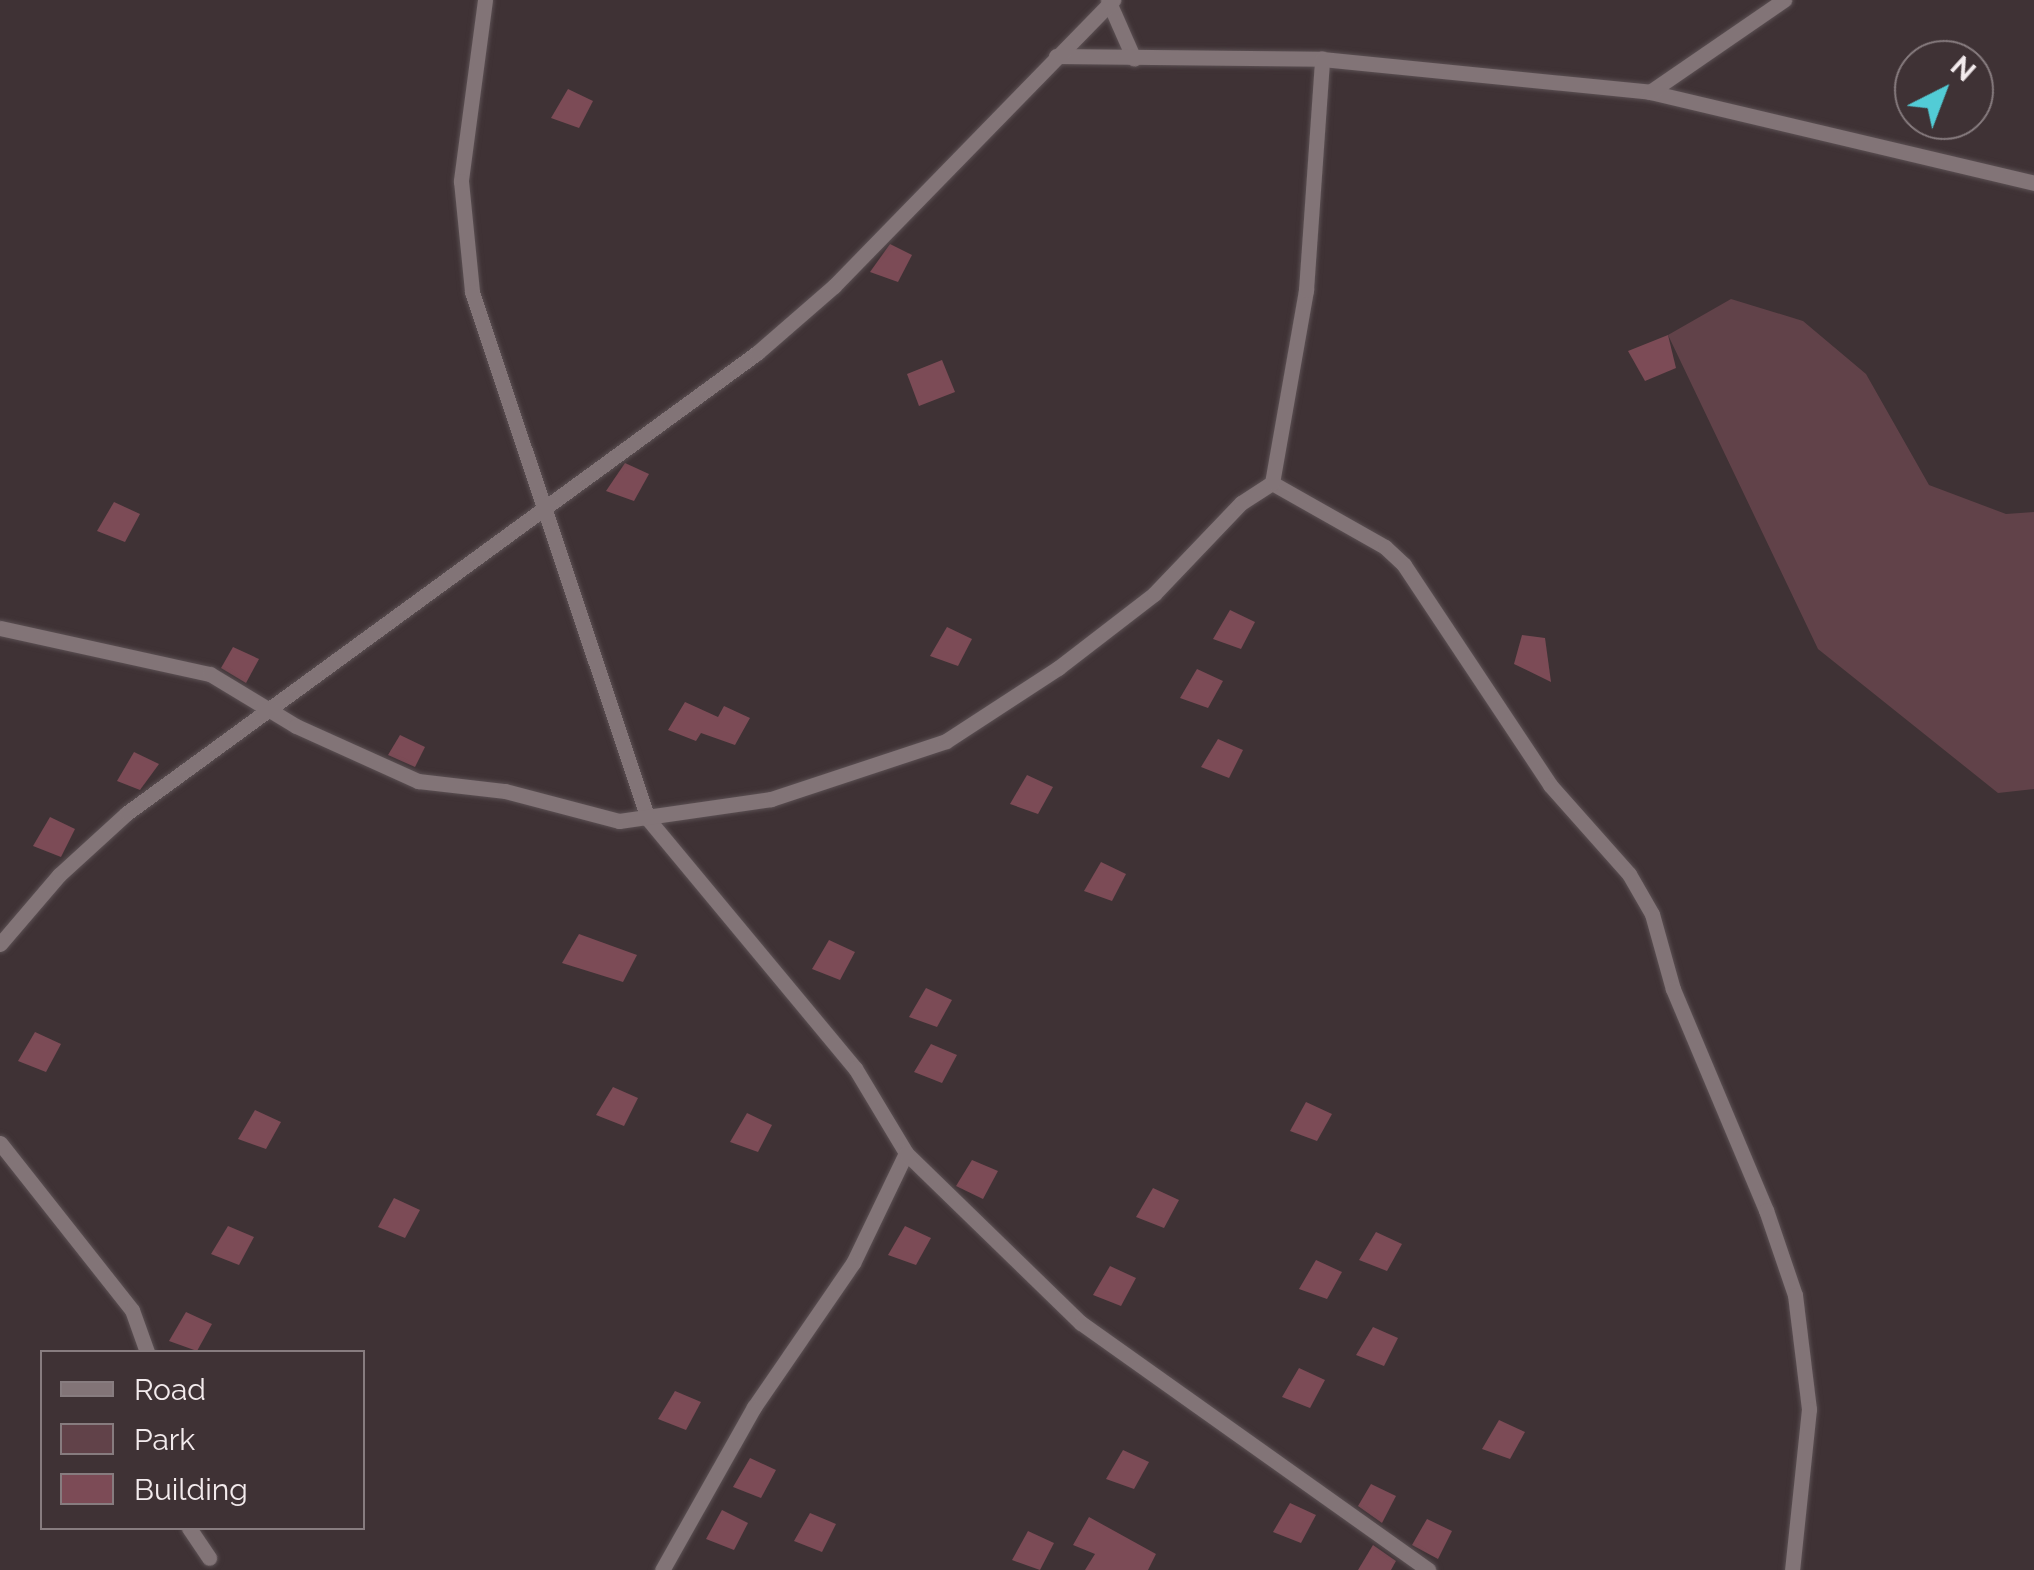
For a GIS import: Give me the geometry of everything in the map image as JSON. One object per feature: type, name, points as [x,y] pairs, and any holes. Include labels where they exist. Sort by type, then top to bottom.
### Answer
[{"type":"street","points":[[485,0],[462,181],[472,292],[541,510],[648,819],[854,1068],[906,1153],[1081,1324],[1428,1570]]},
{"type":"street","points":[[1650,92],[1784,0]]},
{"type":"street","points":[[0,944],[60,875],[126,813],[756,353],[834,286],[1110,1],[1134,59]]},
{"type":"street","points":[[1056,56],[1322,59],[1650,92],[2034,183]]},
{"type":"street","points":[[0,628],[210,674],[268,710],[418,781],[505,791],[619,821],[771,800],[946,742],[1058,668],[1154,594],[1241,504],[1272,484],[1306,290],[1322,59]]},
{"type":"street","points":[[1272,484],[1385,546],[1404,565],[1550,785],[1629,874],[1652,914],[1673,989],[1766,1210],[1794,1296],[1809,1408],[1792,1570]]},
{"type":"street","points":[[0,1143],[132,1310],[146,1350]]},
{"type":"street","points":[[662,1570],[754,1407],[853,1263],[906,1153]]},
{"type":"street","points":[[190,1530],[209,1558]]},
{"type":"green space","points":[[1731,299],[1803,321],[1866,374],[1929,485],[2006,514],[2034,512],[2034,789],[1998,793],[1818,649],[1668,335]]},
{"type":"building","points":[[568,89],[593,101],[579,128],[551,118]]},
{"type":"building","points":[[890,244],[912,255],[898,282],[870,272]]},
{"type":"building","points":[[1668,335],[1676,368],[1645,381],[1628,351]]},
{"type":"building","points":[[942,360],[955,392],[919,406],[907,374]]},
{"type":"building","points":[[625,463],[649,474],[634,501],[606,491]]},
{"type":"building","points":[[114,502],[140,514],[125,542],[97,531]]},
{"type":"building","points":[[1230,610],[1255,622],[1241,649],[1213,639]]},
{"type":"building","points":[[947,627],[972,639],[958,666],[930,656]]},
{"type":"building","points":[[1522,635],[1545,638],[1551,682],[1514,664]]},
{"type":"building","points":[[233,647],[259,659],[246,683],[221,668]]},
{"type":"building","points":[[1197,669],[1223,681],[1208,708],[1180,698]]},
{"type":"building","points":[[685,702],[718,717],[724,706],[750,718],[735,745],[701,733],[696,741],[668,730]]},
{"type":"building","points":[[400,735],[425,747],[415,767],[388,755]]},
{"type":"building","points":[[1218,739],[1243,750],[1229,778],[1201,767]]},
{"type":"building","points":[[134,752],[159,764],[140,790],[117,781]]},
{"type":"building","points":[[1027,775],[1053,787],[1038,814],[1010,804]]},
{"type":"building","points":[[50,817],[75,829],[61,857],[33,846]]},
{"type":"building","points":[[1101,862],[1126,874],[1112,901],[1084,891]]},
{"type":"building","points":[[579,934],[637,955],[623,982],[562,963]]},
{"type":"building","points":[[829,940],[855,952],[840,980],[812,969]]},
{"type":"building","points":[[926,988],[952,1000],[937,1027],[909,1017]]},
{"type":"building","points":[[35,1032],[61,1044],[46,1072],[18,1061]]},
{"type":"building","points":[[931,1044],[957,1055],[942,1083],[914,1072]]},
{"type":"building","points":[[613,1087],[638,1098],[624,1126],[596,1115]]},
{"type":"building","points":[[1306,1102],[1332,1114],[1317,1141],[1290,1131]]},
{"type":"building","points":[[255,1110],[281,1122],[266,1149],[238,1139]]},
{"type":"building","points":[[747,1113],[772,1125],[758,1152],[730,1142]]},
{"type":"building","points":[[972,1160],[998,1171],[983,1199],[956,1186]]},
{"type":"building","points":[[1153,1188],[1179,1200],[1164,1228],[1136,1217]]},
{"type":"building","points":[[394,1198],[420,1210],[405,1238],[378,1227]]},
{"type":"building","points":[[228,1226],[254,1237],[239,1265],[211,1254]]},
{"type":"building","points":[[905,1226],[931,1238],[916,1265],[888,1255]]},
{"type":"building","points":[[1376,1232],[1402,1244],[1387,1271],[1359,1260]]},
{"type":"building","points":[[1316,1260],[1342,1272],[1327,1299],[1299,1289]]},
{"type":"building","points":[[1110,1266],[1136,1278],[1121,1306],[1093,1295]]},
{"type":"building","points":[[186,1312],[212,1324],[198,1350],[169,1341]]},
{"type":"building","points":[[1373,1327],[1398,1338],[1384,1366],[1356,1355]]},
{"type":"building","points":[[1299,1368],[1325,1380],[1310,1408],[1282,1397]]},
{"type":"building","points":[[675,1391],[701,1402],[686,1430],[658,1419]]},
{"type":"building","points":[[1499,1420],[1525,1432],[1510,1459],[1482,1449]]},
{"type":"building","points":[[1123,1450],[1149,1462],[1134,1489],[1106,1479]]},
{"type":"building","points":[[750,1458],[776,1470],[761,1498],[733,1487]]},
{"type":"building","points":[[1371,1484],[1396,1496],[1382,1523],[1358,1506]]},
{"type":"building","points":[[1290,1503],[1316,1515],[1301,1543],[1273,1532]]},
{"type":"building","points":[[722,1510],[748,1523],[734,1550],[706,1539]]},
{"type":"building","points":[[810,1513],[836,1524],[822,1552],[794,1541]]},
{"type":"building","points":[[1089,1517],[1156,1554],[1148,1570],[1085,1570],[1095,1554],[1073,1545]]},
{"type":"building","points":[[1427,1519],[1452,1531],[1438,1559],[1412,1545]]},
{"type":"building","points":[[1028,1531],[1054,1543],[1040,1570],[1012,1560]]},
{"type":"building","points":[[1373,1545],[1396,1561],[1391,1570],[1358,1570]]}]
